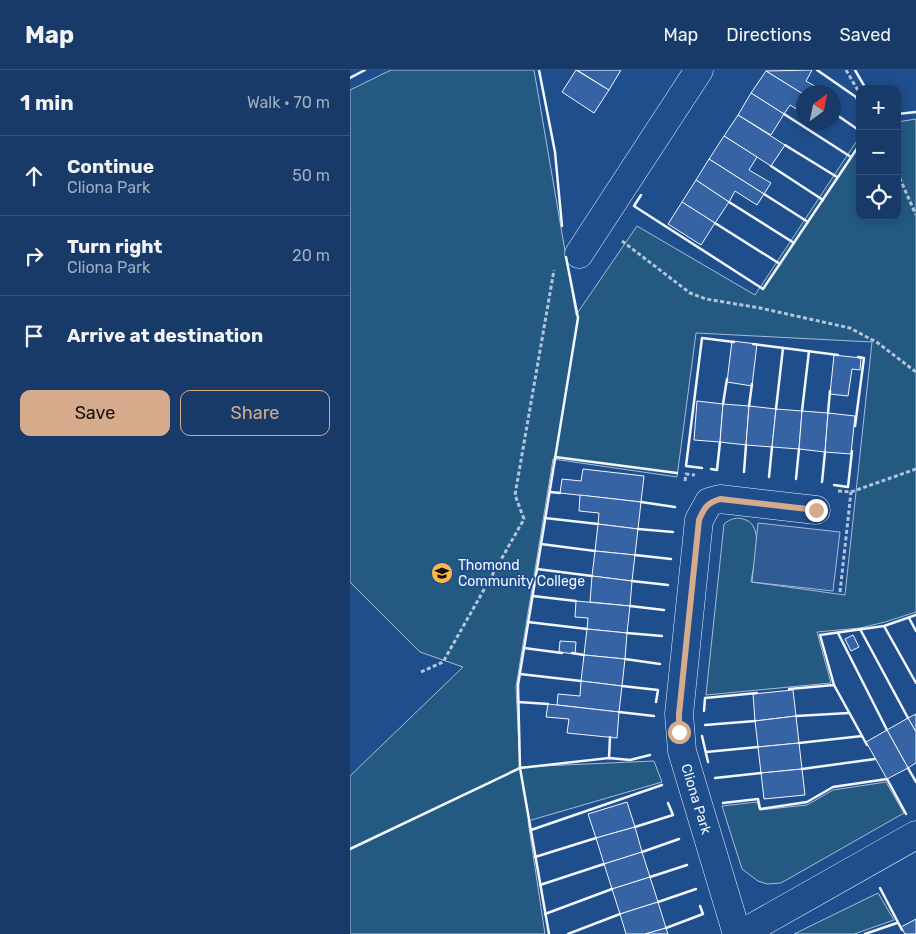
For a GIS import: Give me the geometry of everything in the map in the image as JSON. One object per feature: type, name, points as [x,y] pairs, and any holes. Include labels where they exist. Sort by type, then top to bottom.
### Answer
[{"type":"street","points":[[579,254],[699,70]]},
{"type":"street","name":"Cliona Park","points":[[825,500],[720,499],[709,502],[703,510],[699,520],[679,714],[682,751],[739,934],[916,835]]},
{"type":"path","points":[[846,70],[856,87]]},
{"type":"path","points":[[898,175],[916,215]]},
{"type":"path","points":[[627,233],[622,241],[690,293],[706,299],[760,308],[850,328],[878,343],[916,372]]},
{"type":"path","points":[[421,672],[443,662],[524,519],[515,495],[552,275],[555,267]]},
{"type":"path","points":[[825,500],[916,469]]},
{"type":"path","points":[[685,485],[686,474],[700,476]]},
{"type":"path","points":[[840,592],[851,492]]},
{"type":"shaded area","points":[[391,70],[534,70],[576,315],[637,226],[755,295],[856,142],[856,220],[901,220],[901,121],[916,119],[916,612],[860,628],[817,632],[831,683],[706,695],[724,524],[726,522],[740,518],[752,524],[755,530],[756,548],[751,582],[845,595],[872,342],[696,333],[677,477],[553,459],[516,687],[520,767],[654,761],[662,782],[528,821],[545,934],[350,934],[350,776],[463,667],[420,652],[350,582],[350,90]]},
{"type":"shaded area","points":[[758,523],[840,532],[833,591],[752,582]]},
{"type":"shaded area","points":[[886,782],[904,813],[781,883],[767,884],[758,881],[742,869],[722,806],[757,802],[760,810],[807,805],[833,790]]},
{"type":"shaded area","points":[[878,893],[894,920],[854,934],[794,934]]},
{"type":"building","points":[[576,70],[609,90],[594,113],[562,92]]},
{"type":"building","points":[[577,70],[621,70],[609,90]]},
{"type":"building","points":[[812,70],[806,81],[813,85],[796,85],[796,90],[766,71]]},
{"type":"building","points":[[766,71],[796,90],[796,109],[790,105],[784,114],[751,93]]},
{"type":"building","points":[[751,93],[784,114],[771,135],[738,115]]},
{"type":"building","points":[[738,115],[785,145],[771,166],[724,136]]},
{"type":"building","points":[[724,136],[757,157],[749,170],[771,183],[764,194],[709,159]]},
{"type":"building","points":[[709,159],[764,194],[757,205],[735,191],[729,202],[696,180]]},
{"type":"building","points":[[696,180],[729,202],[715,223],[682,202]]},
{"type":"building","points":[[682,202],[715,223],[701,245],[668,224]]},
{"type":"building","points":[[732,341],[757,344],[752,386],[727,382]]},
{"type":"building","points":[[834,355],[861,358],[860,370],[852,369],[848,396],[830,394]]},
{"type":"building","points":[[697,401],[723,404],[720,442],[694,440]]},
{"type":"building","points":[[723,404],[749,406],[746,445],[720,442]]},
{"type":"building","points":[[749,406],[776,409],[772,447],[746,445]]},
{"type":"building","points":[[776,409],[802,411],[799,449],[772,447]]},
{"type":"building","points":[[802,411],[828,413],[825,452],[799,449]]},
{"type":"building","points":[[828,413],[855,416],[851,454],[825,452]]},
{"type":"building","points":[[583,469],[644,476],[641,502],[560,493],[562,479],[581,481]]},
{"type":"building","points":[[580,495],[641,502],[638,529],[598,524],[599,513],[579,511]]},
{"type":"building","points":[[598,524],[638,529],[635,555],[595,551]]},
{"type":"building","points":[[595,551],[635,555],[632,581],[592,576]]},
{"type":"building","points":[[592,576],[632,581],[630,606],[590,602]]},
{"type":"building","points":[[576,601],[630,606],[627,633],[587,629],[588,618],[575,617]]},
{"type":"building","points":[[587,629],[627,633],[625,659],[584,655]]},
{"type":"building","points":[[853,635],[859,647],[851,651],[845,639]]},
{"type":"building","points":[[560,641],[576,642],[575,654],[559,652]]},
{"type":"building","points":[[584,655],[625,659],[622,686],[581,681]]},
{"type":"building","points":[[581,681],[622,686],[619,712],[557,705],[558,694],[580,696]]},
{"type":"building","points":[[793,690],[796,716],[755,721],[753,694]]},
{"type":"building","points":[[548,704],[619,712],[617,738],[567,733],[569,719],[546,717]]},
{"type":"building","points":[[916,714],[916,732],[908,718]]},
{"type":"building","points":[[796,716],[799,743],[758,747],[755,721]]},
{"type":"building","points":[[908,718],[916,732],[916,763],[908,768],[887,730]]},
{"type":"building","points":[[887,730],[908,768],[887,779],[866,742]]},
{"type":"building","points":[[799,743],[802,769],[761,773],[758,747]]},
{"type":"building","points":[[802,769],[805,795],[764,799],[761,773]]},
{"type":"building","points":[[627,802],[635,827],[596,838],[588,814]]},
{"type":"building","points":[[635,827],[642,852],[604,864],[596,838]]},
{"type":"building","points":[[642,852],[650,877],[612,889],[604,864]]},
{"type":"building","points":[[650,877],[658,902],[620,914],[612,889]]},
{"type":"building","points":[[658,902],[666,928],[645,934],[626,934],[620,914]]},
{"type":"building","points":[[916,919],[916,934],[905,934],[901,927]]},
{"type":"building","points":[[666,928],[668,934],[645,934]]},
{"type":"wall","points":[[350,78],[365,70]]},
{"type":"wall","points":[[539,70],[555,152],[562,226]]},
{"type":"wall","points":[[817,70],[856,97]]},
{"type":"wall","points":[[855,70],[864,85]]},
{"type":"wall","points":[[901,114],[916,112]]},
{"type":"wall","points":[[784,114],[851,157]]},
{"type":"wall","points":[[841,118],[859,130]]},
{"type":"wall","points":[[785,145],[837,177]]},
{"type":"wall","points":[[641,195],[634,206],[763,289],[856,150]]},
{"type":"wall","points":[[771,166],[823,200]]},
{"type":"wall","points":[[764,194],[808,222]]},
{"type":"wall","points":[[729,202],[794,243]]},
{"type":"wall","points":[[715,223],[780,264]]},
{"type":"wall","points":[[566,257],[578,318],[518,685],[520,768],[609,758],[630,760],[650,755]]},
{"type":"wall","points":[[702,468],[686,466],[702,338],[734,342]]},
{"type":"wall","points":[[753,344],[838,355]]},
{"type":"wall","points":[[776,409],[783,348]]},
{"type":"wall","points":[[802,411],[809,351]]},
{"type":"wall","points":[[855,426],[864,358],[858,357]]},
{"type":"wall","points":[[723,404],[727,379]]},
{"type":"wall","points":[[749,406],[752,384]]},
{"type":"wall","points":[[828,413],[830,391]]},
{"type":"wall","points":[[711,469],[717,470],[720,442]]},
{"type":"wall","points":[[744,472],[746,445]]},
{"type":"wall","points":[[769,477],[772,447]]},
{"type":"wall","points":[[796,479],[799,449]]},
{"type":"wall","points":[[834,485],[848,487],[852,451]]},
{"type":"wall","points":[[822,482],[825,452]]},
{"type":"wall","points":[[555,457],[677,473]]},
{"type":"wall","points":[[550,492],[560,493]]},
{"type":"wall","points":[[641,502],[675,507]]},
{"type":"wall","points":[[545,518],[598,524]]},
{"type":"wall","points":[[638,529],[673,532]]},
{"type":"wall","points":[[541,544],[595,551]]},
{"type":"wall","points":[[635,555],[671,559]]},
{"type":"wall","points":[[537,569],[592,576]]},
{"type":"wall","points":[[632,581],[668,585]]},
{"type":"wall","points":[[533,596],[576,601]]},
{"type":"wall","points":[[630,606],[664,610]]},
{"type":"wall","points":[[789,689],[834,685],[820,635],[884,626],[916,615]]},
{"type":"wall","points":[[909,618],[916,631]]},
{"type":"wall","points":[[528,622],[587,629]]},
{"type":"wall","points":[[884,626],[916,683]]},
{"type":"wall","points":[[860,629],[908,718]]},
{"type":"wall","points":[[627,633],[662,636]]},
{"type":"wall","points":[[838,633],[887,730]]},
{"type":"wall","points":[[524,648],[562,653]]},
{"type":"wall","points":[[572,653],[584,655]]},
{"type":"wall","points":[[625,659],[660,664]]},
{"type":"wall","points":[[520,674],[581,681]]},
{"type":"wall","points":[[834,685],[867,745]]},
{"type":"wall","points":[[622,686],[658,690],[656,702]]},
{"type":"wall","points":[[704,711],[705,698],[757,693]]},
{"type":"wall","points":[[518,702],[548,704]]},
{"type":"wall","points":[[619,712],[654,716]]},
{"type":"wall","points":[[796,716],[849,713]]},
{"type":"wall","points":[[705,725],[755,721]]},
{"type":"wall","points":[[702,736],[708,762]]},
{"type":"wall","points":[[799,743],[862,736]]},
{"type":"wall","points":[[609,758],[610,737]]},
{"type":"wall","points":[[706,752],[758,747]]},
{"type":"wall","points":[[802,769],[875,759]]},
{"type":"wall","points":[[350,849],[520,768],[549,934]]},
{"type":"wall","points":[[908,768],[916,782]]},
{"type":"wall","points":[[715,778],[761,773]]},
{"type":"wall","points":[[723,803],[758,799],[760,809],[807,802],[833,787],[887,779],[906,814]]},
{"type":"wall","points":[[531,830],[662,785]]},
{"type":"wall","points":[[635,827],[673,815],[668,803]]},
{"type":"wall","points":[[535,857],[596,838]]},
{"type":"wall","points":[[642,852],[679,839]]},
{"type":"wall","points":[[540,885],[604,864]]},
{"type":"wall","points":[[650,877],[687,865]]},
{"type":"wall","points":[[880,888],[902,930]]},
{"type":"wall","points":[[545,914],[612,889]]},
{"type":"wall","points":[[658,902],[696,889]]},
{"type":"wall","points":[[666,928],[703,914],[700,906]]},
{"type":"wall","points":[[568,934],[620,914]]},
{"type":"wall","points":[[865,934],[897,923]]},
{"type":"place","name":"Thomond Community College","points":[[442,573]]},
{"type":"route","points":[[679,732],[679,714],[699,520],[703,510],[709,502],[720,499],[816,510]]}]
